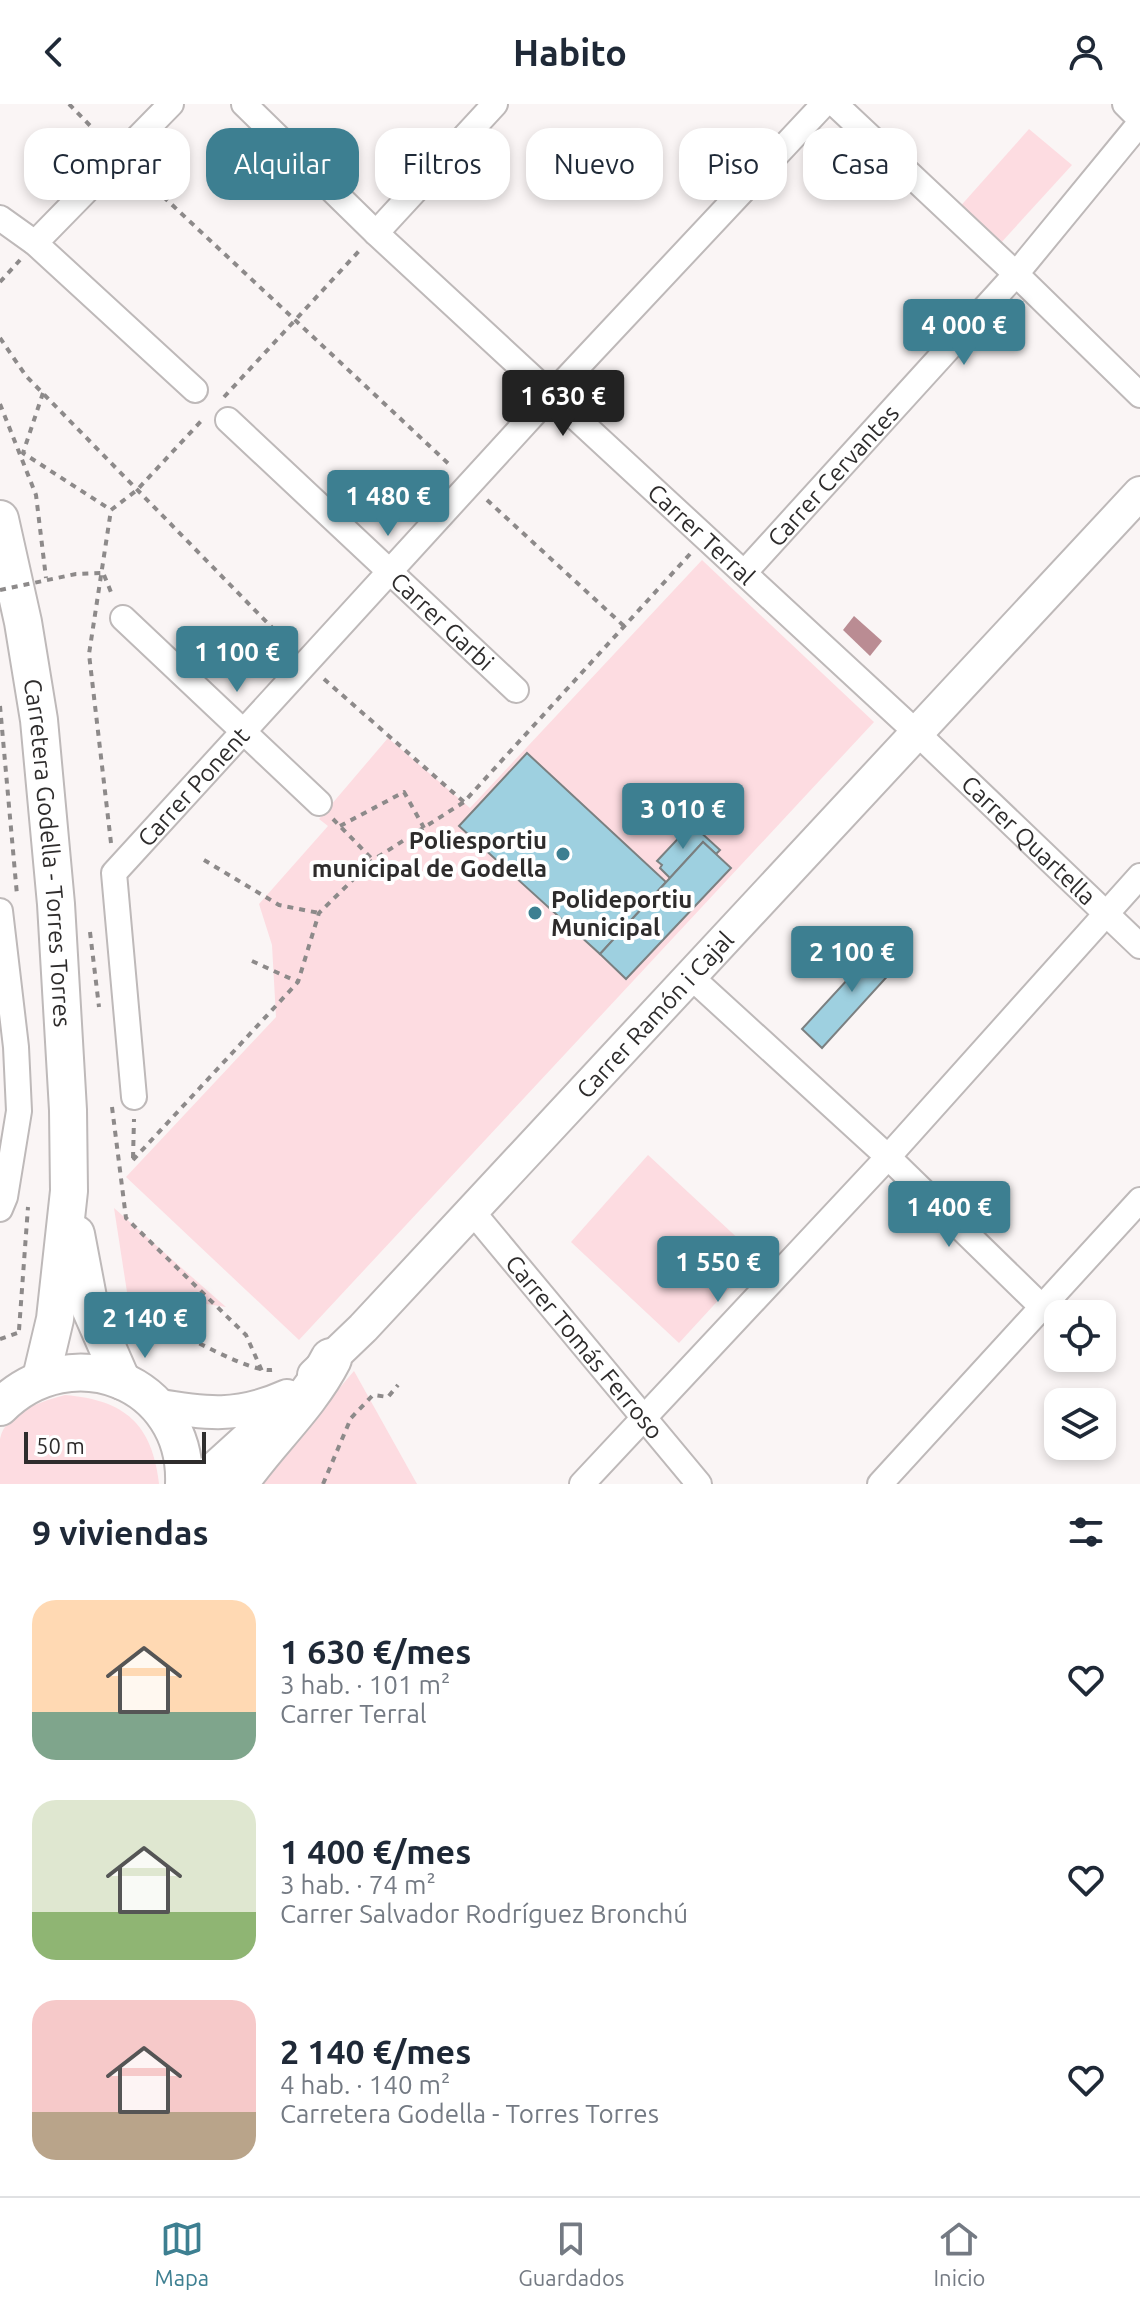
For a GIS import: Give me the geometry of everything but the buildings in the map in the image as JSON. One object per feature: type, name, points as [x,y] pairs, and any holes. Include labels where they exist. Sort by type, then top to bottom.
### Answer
[{"type":"main road","name":"Carretera Godella - Torres Torres","points":[[0,519],[23,622],[41,735],[56,904],[68,1110],[69,1191],[55,1319],[41,1378]]},
{"type":"main road","name":"Carretera Godella - Torres Torres","points":[[69,1191],[90,1308],[122,1381]]},
{"type":"main road","points":[[237,1484],[256,1456],[298,1409],[322,1377],[331,1359]]},
{"type":"main road","points":[[0,1407],[15,1392],[41,1378],[68,1372],[95,1373],[122,1381],[155,1405],[168,1421],[177,1440],[184,1484]]},
{"type":"street","points":[[148,128],[171,104]]},
{"type":"street","name":"Carrer Terral","points":[[244,104],[376,233],[917,733]]},
{"type":"street","points":[[376,233],[495,104]]},
{"type":"street","name":"Carrer Ponent","points":[[114,873],[552,394],[824,104]]},
{"type":"street","points":[[835,104],[1140,395]]},
{"type":"street","points":[[1125,104],[1140,121]]},
{"type":"street","name":"Carrer Cervantes","points":[[744,573],[1016,274],[1140,121]]},
{"type":"street","points":[[35,243],[78,200]]},
{"type":"street","points":[[0,218],[35,243],[195,390]]},
{"type":"street","name":"Carrer Garbi","points":[[228,420],[516,690]]},
{"type":"street","name":"Carrer Ramón i Cajal","points":[[197,1484],[331,1359],[1140,493]]},
{"type":"street","points":[[123,618],[319,803]]},
{"type":"street","name":"Carrer Quartella","points":[[917,733],[1140,946]]},
{"type":"street","points":[[114,873],[134,1097]]},
{"type":"street","points":[[582,1484],[888,1157],[1140,876]]},
{"type":"street","points":[[0,911],[16,1047],[19,1111],[5,1197],[0,1209]]},
{"type":"street","points":[[690,976],[888,1157],[1043,1308]]},
{"type":"street","points":[[880,1484],[1140,1200]]},
{"type":"street","name":"Carrer Tomás Ferroso","points":[[471,1210],[699,1484]]},
{"type":"street","name":"Carrer Ramón i Cajal","points":[[155,1405],[212,1414],[237,1413],[272,1403],[297,1391]]},
{"type":"path","points":[[69,104],[93,128]]},
{"type":"path","points":[[168,200],[624,626]]},
{"type":"path","points":[[0,338],[26,376],[306,663],[464,802]]},
{"type":"path","points":[[43,393],[23,453],[111,510]]},
{"type":"path","points":[[134,1097],[133,1160],[298,982],[319,913],[373,860],[464,802],[704,537]]},
{"type":"path","points":[[0,590],[76,574],[103,573],[89,654],[114,873]]},
{"type":"path","points":[[340,826],[404,792],[424,828]]},
{"type":"path","points":[[319,803],[373,860]]},
{"type":"path","points":[[204,860],[279,905],[319,913]]},
{"type":"path","points":[[252,961],[298,982]]},
{"type":"path","points":[[0,1339],[19,1332]]},
{"type":"path","points":[[323,1484],[351,1418],[373,1395],[388,1397],[398,1385]]},
{"type":"shaded area","points":[[1029,129],[1072,165],[999,245],[957,210]]},
{"type":"shaded area","name":"Polideportiu Municipal","points":[[702,560],[874,722],[299,1340],[126,1177],[276,1017],[272,945],[259,904],[328,826],[319,819],[388,738],[470,808]]},
{"type":"shaded area","points":[[854,616],[882,641],[870,656],[843,630]]},
{"type":"shaded area","points":[[648,1155],[758,1257],[679,1343],[571,1242]]},
{"type":"shaded area","points":[[114,1208],[210,1293],[226,1307],[127,1292]]},
{"type":"shaded area","points":[[354,1371],[417,1484],[260,1484],[267,1473]]},
{"type":"shaded area","points":[[65,1395],[104,1403],[132,1419],[150,1445],[159,1484],[0,1484],[0,1439],[3,1430],[26,1409]]},
{"type":"place","name":"Poliesportiu municipal de Godella","points":[[563,854]]},
{"type":"place","name":"Polideportiu Municipal","points":[[535,913]]}]
